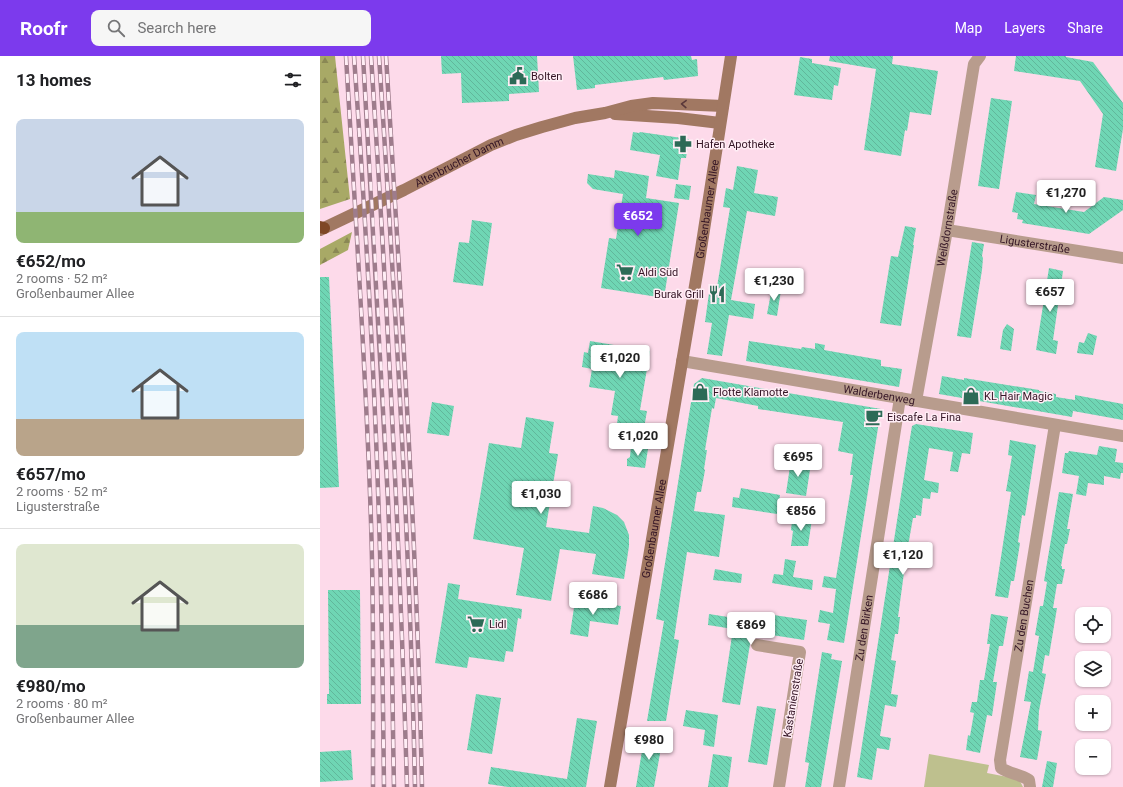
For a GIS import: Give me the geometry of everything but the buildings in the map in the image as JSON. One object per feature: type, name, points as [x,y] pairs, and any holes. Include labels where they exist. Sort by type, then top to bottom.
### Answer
[{"type":"main road","name":"Großenbaumer Allee","points":[[610,787],[682,361],[731,56]]},
{"type":"main road","name":"Altenbrucher Damm","points":[[321,228],[404,190],[491,145],[516,135],[575,118],[653,103],[723,106]]},
{"type":"main road","name":"Altenbrucher Damm","points":[[606,113],[682,118],[720,123]]},
{"type":"street","name":"Weißdornstraße","points":[[916,401],[947,230],[974,64],[980,56]]},
{"type":"street","name":"Ligusterstraße","points":[[947,230],[1123,258]]},
{"type":"street","name":"Walderbenweg","points":[[682,361],[1123,436]]},
{"type":"street","name":"Zu den Birken","points":[[839,787],[900,398]]},
{"type":"street","name":"Zu den Buchen","points":[[1030,787],[1029,780],[1023,775],[1006,772],[1001,768],[1000,760],[1055,425]]},
{"type":"street","name":"Kastanienstraße","points":[[756,645],[800,652],[779,787]]},
{"type":"green space","points":[[320,56],[335,56],[350,199],[320,209]]},
{"type":"green space","points":[[352,232],[348,250],[320,265],[320,249]]},
{"type":"green space","points":[[929,754],[989,765],[987,773],[1018,779],[1023,787],[924,787]]},
{"type":"railway","points":[[346,56],[369,464],[373,589],[373,787]]},
{"type":"railway","points":[[354,56],[375,403],[382,619],[384,787]]},
{"type":"railway","points":[[363,56],[388,500],[394,787]]},
{"type":"railway","points":[[371,56],[401,604],[407,787]]},
{"type":"railway","points":[[379,56],[406,513],[415,787]]},
{"type":"railway","points":[[386,56],[403,330],[420,696],[422,787]]},
{"type":"place","name":"Bolten","points":[[518,76]]},
{"type":"place","name":"Hafen Apotheke","points":[[683,144]]},
{"type":"place","name":"Aldi Süd","points":[[625,272]]},
{"type":"place","name":"Burak Grill","points":[[717,294]]},
{"type":"place","name":"Flotte Klamotte","points":[[700,392]]},
{"type":"place","name":"KL Hair Magic","points":[[971,396]]},
{"type":"place","name":"Eiscafe La Fina","points":[[874,417]]},
{"type":"place","name":"Lidl","points":[[476,624]]}]
